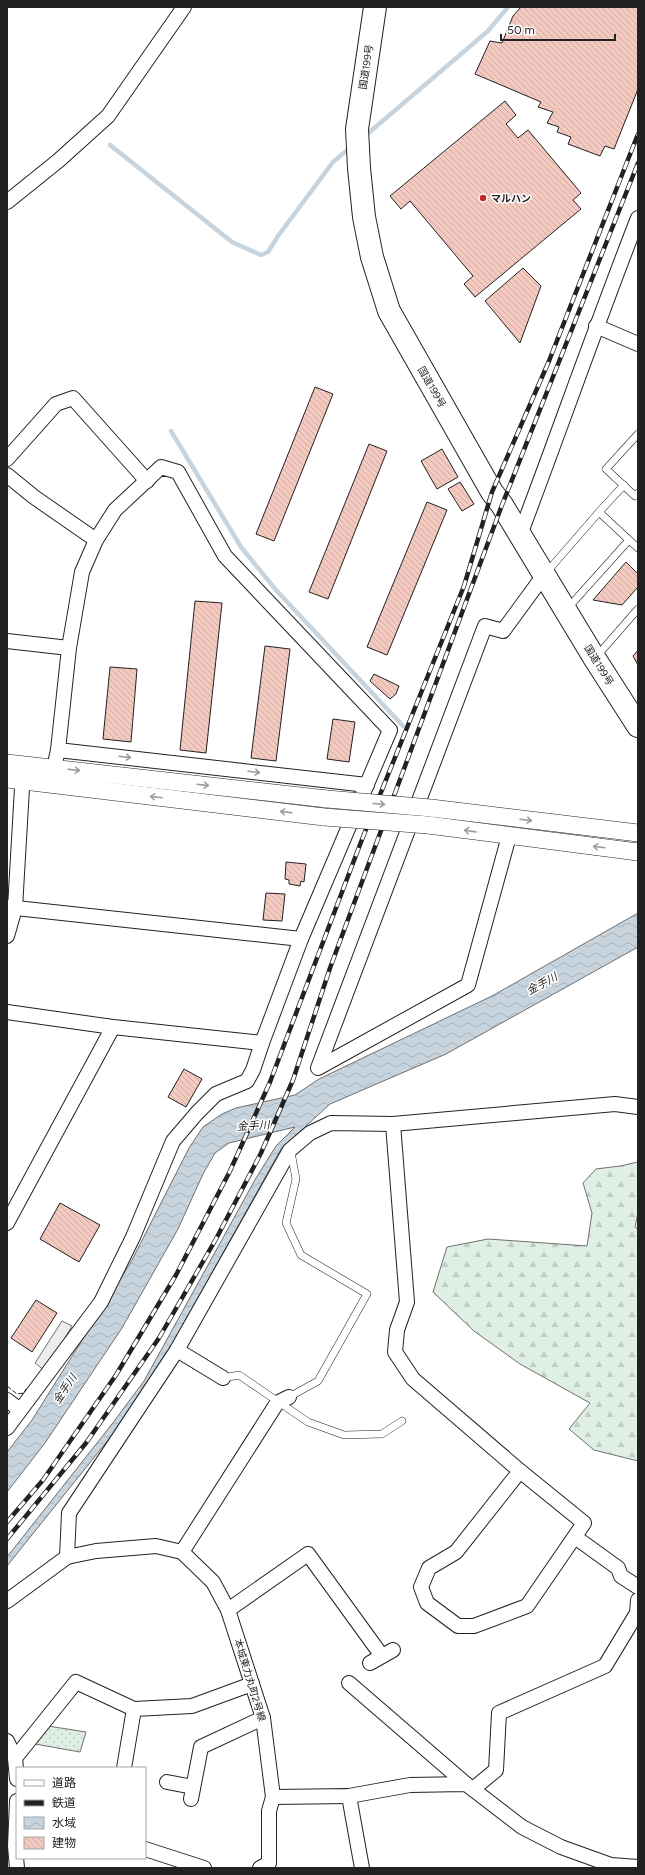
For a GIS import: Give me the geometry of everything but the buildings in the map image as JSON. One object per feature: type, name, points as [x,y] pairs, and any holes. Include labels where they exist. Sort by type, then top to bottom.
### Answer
[{"type":"highway","name":"国道199号","points":[[375,7],[357,129],[364,217],[372,257],[388,311],[492,492],[502,505],[595,659],[638,726]]},
{"type":"street","points":[[7,202],[58,161],[108,116],[184,7]]},
{"type":"street","points":[[520,535],[560,430],[596,326],[638,218]]},
{"type":"street","points":[[596,326],[638,344]]},
{"type":"street","points":[[7,459],[56,404],[73,398],[146,481]]},
{"type":"street","points":[[7,1428],[101,1302],[133,1237],[173,1141],[196,1113],[216,1094],[247,1081],[253,1070],[301,939],[390,730],[225,556],[178,472],[161,467],[115,510],[96,540],[82,572],[69,648],[58,750],[54,768]]},
{"type":"street","points":[[7,475],[34,497],[96,540]]},
{"type":"street","points":[[509,836],[468,985],[318,1068],[485,626],[502,631],[544,575]]},
{"type":"street","points":[[7,641],[69,648]]},
{"type":"street","points":[[58,750],[367,785]]},
{"type":"street","points":[[15,772],[54,768],[326,799],[431,808],[638,833]]},
{"type":"street","points":[[15,772],[324,817],[428,825],[638,852]]},
{"type":"street","points":[[7,936],[11,907],[15,772]]},
{"type":"street","points":[[11,907],[301,939]]},
{"type":"street","points":[[7,1012],[113,1027],[262,1043]]},
{"type":"street","points":[[7,1223],[113,1027]]},
{"type":"street","points":[[67,1557],[70,1513],[176,1350],[290,1150],[310,1133],[331,1124],[393,1124],[615,1104],[638,1107]]},
{"type":"street","points":[[393,1124],[407,1302],[397,1330],[395,1352],[413,1379],[520,1471],[584,1523],[527,1606],[474,1626],[458,1626],[427,1603],[421,1587],[429,1568],[456,1552],[520,1471]]},
{"type":"street","points":[[176,1350],[223,1378]]},
{"type":"street","points":[[7,1400],[20,1410]]},
{"type":"street","points":[[7,1601],[67,1557],[96,1551],[156,1546],[182,1552],[283,1400]]},
{"type":"street","points":[[575,1537],[618,1568],[621,1576],[638,1587]]},
{"type":"street","name":"本城東力丸町2号線","points":[[182,1552],[213,1582],[228,1610],[263,1718],[273,1797],[269,1811],[269,1863],[260,1868]]},
{"type":"street","points":[[228,1610],[308,1554],[388,1653],[370,1663]]},
{"type":"street","points":[[273,1797],[349,1796],[410,1785],[469,1786],[496,1770],[499,1713],[605,1666],[618,1647],[637,1613],[638,1600]]},
{"type":"street","points":[[15,1758],[76,1682],[134,1709],[192,1706],[252,1684]]},
{"type":"street","points":[[349,1683],[469,1786],[522,1827],[561,1847],[611,1865],[638,1867]]},
{"type":"street","points":[[124,1767],[134,1709]]},
{"type":"street","points":[[167,1782],[192,1793],[201,1747],[263,1718]]},
{"type":"street","points":[[7,1741],[15,1758],[16,1768]]},
{"type":"street","points":[[349,1796],[362,1868]]},
{"type":"street","points":[[16,1816],[14,1846],[17,1868]]},
{"type":"street","points":[[146,1848],[204,1868]]},
{"type":"lane","points":[[637,495],[606,469],[638,434]]},
{"type":"lane","points":[[544,575],[624,485]]},
{"type":"lane","points":[[599,512],[638,548]]},
{"type":"lane","points":[[566,611],[629,540]]},
{"type":"lane","points":[[595,659],[638,609]]},
{"type":"lane","points":[[283,1400],[318,1381],[367,1294],[301,1255],[286,1222],[296,1179],[290,1150]]},
{"type":"lane","points":[[223,1378],[239,1375],[283,1400],[308,1422],[344,1435],[382,1434],[402,1421]]},
{"type":"green space","points":[[638,1162],[638,1213],[635,1227],[638,1229],[638,1461],[594,1450],[569,1429],[590,1403],[520,1364],[474,1331],[433,1292],[447,1247],[488,1239],[587,1246],[592,1213],[583,1183],[596,1169]]},
{"type":"green space","points":[[48,1726],[86,1732],[80,1752],[35,1744]]},
{"type":"shaded area","points":[[62,1321],[72,1326],[45,1371],[35,1363]]},
{"type":"water","name":"金手川","points":[[638,913],[638,947],[446,1054],[330,1104],[281,1149],[155,1375],[121,1424],[7,1566],[7,1557],[144,1381],[256,1178],[276,1146],[295,1127],[229,1143],[215,1153],[203,1174],[178,1229],[122,1328],[45,1443],[7,1492],[7,1452],[32,1420],[131,1262],[189,1148],[203,1127],[222,1114],[236,1108],[295,1095],[319,1079],[492,996]]},
{"type":"waterway","points":[[365,136],[488,31],[508,7]]},
{"type":"waterway","points":[[110,145],[232,242],[261,255],[268,252],[278,236],[333,162],[351,147]]},
{"type":"waterway","points":[[171,431],[241,547],[276,590],[403,726]]},
{"type":"railway","points":[[7,1522],[43,1480],[116,1375],[176,1275],[230,1171],[270,1082],[361,842],[464,586],[492,492],[549,361],[638,134]]},
{"type":"railway","points":[[7,1539],[86,1443],[159,1338],[216,1239],[261,1153],[293,1080],[330,968],[502,505],[638,163]]},
{"type":"fence","points":[[7,1386],[17,1394],[24,1393],[26,1389]]},
{"type":"place","name":"マルハン","points":[[483,198]]}]
